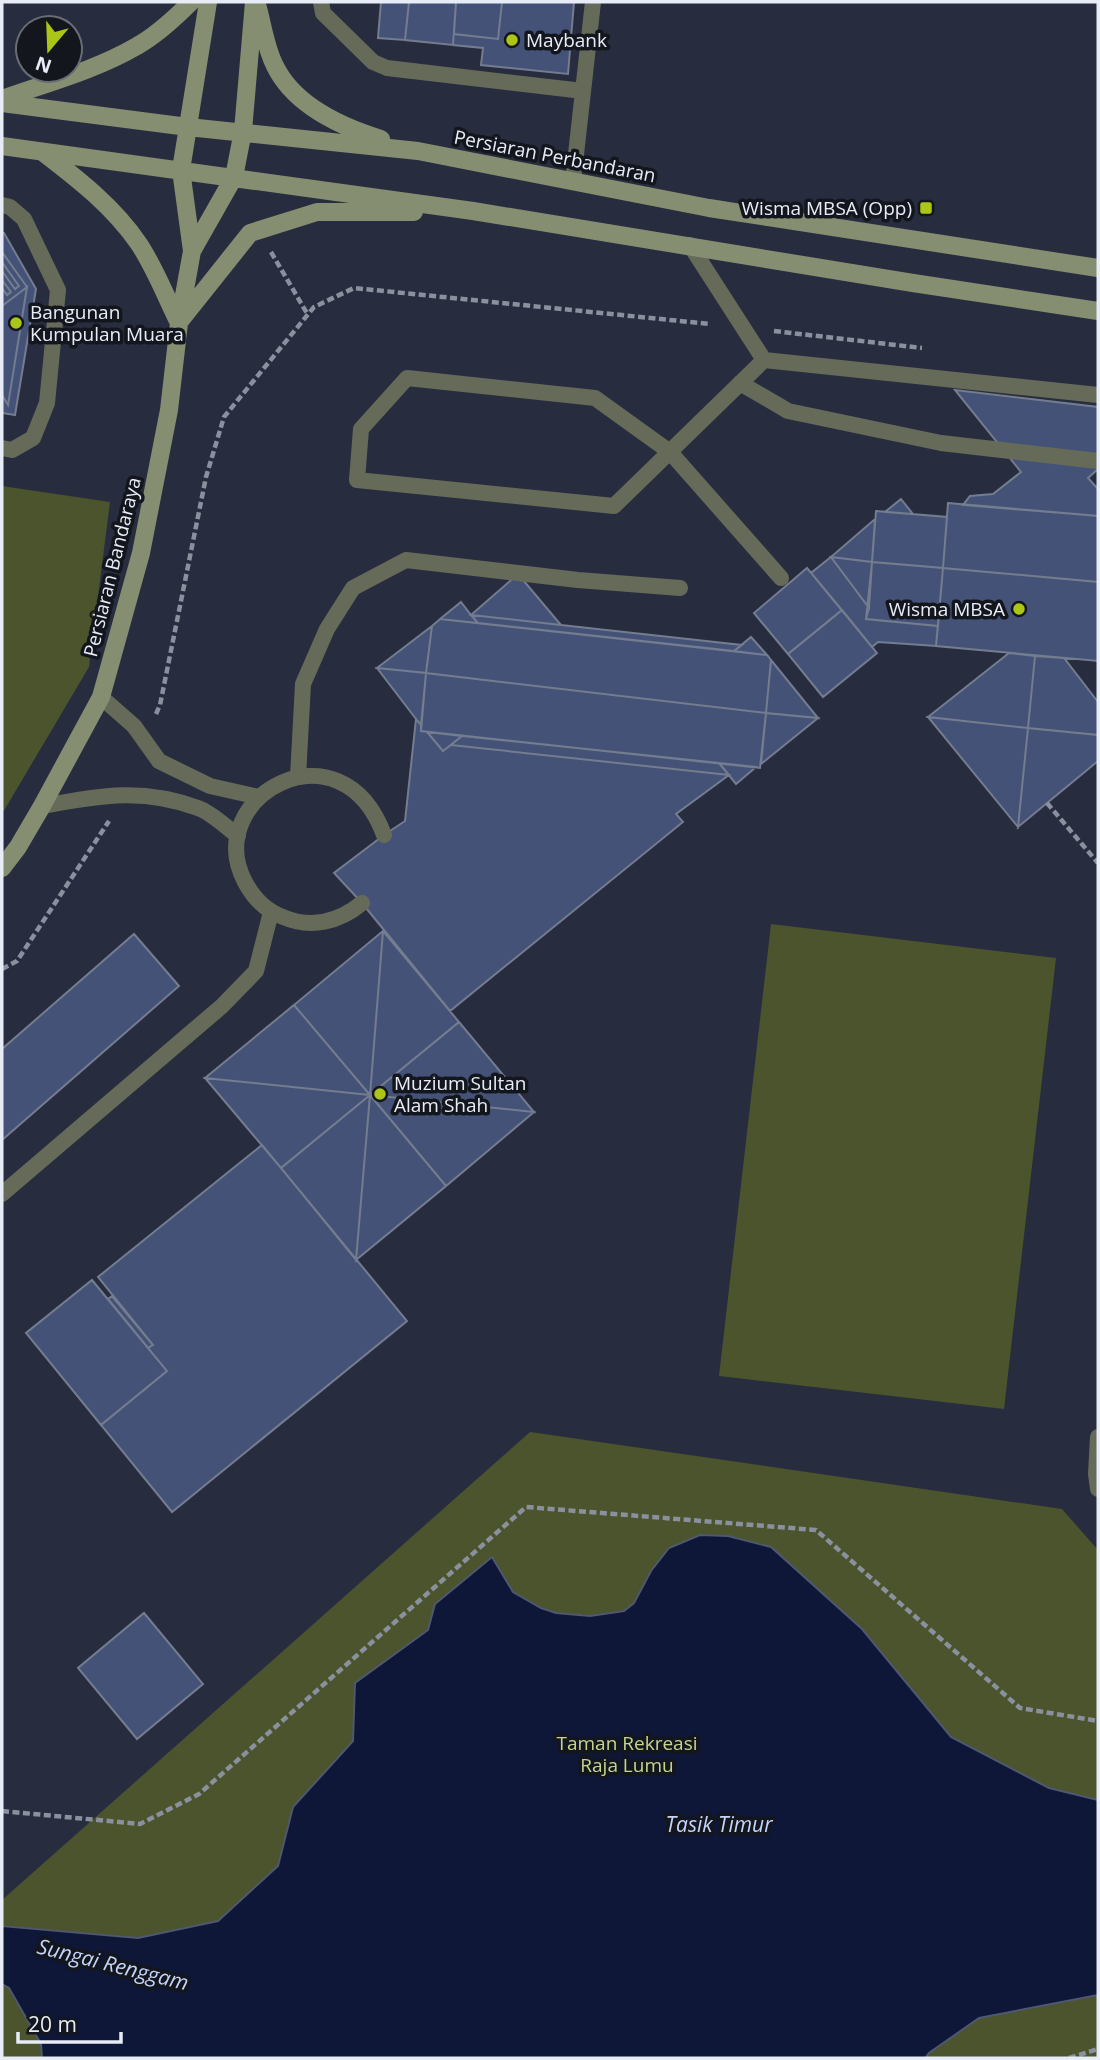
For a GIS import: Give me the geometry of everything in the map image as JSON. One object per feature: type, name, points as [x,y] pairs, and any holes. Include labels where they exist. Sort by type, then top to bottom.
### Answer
[{"type":"main road","points":[[2,101],[100,64],[139,46],[191,2]]},
{"type":"main road","name":"Persiaran Bandaraya","points":[[192,251],[181,170],[208,2]]},
{"type":"main road","points":[[255,2],[274,65],[286,84],[313,107],[348,129],[418,151]]},
{"type":"main road","name":"Persiaran Bandaraya","points":[[2,868],[42,806],[101,697],[141,553],[169,410],[178,323],[192,251],[234,177],[243,131],[255,2]]},
{"type":"main road","name":"Persiaran Perbandaran","points":[[2,101],[188,127],[418,151],[709,208],[1098,268]]},
{"type":"main road","points":[[2,146],[473,211],[1098,311]]},
{"type":"main road","points":[[42,151],[93,192],[138,242],[178,323],[250,233],[317,212],[473,211]]},
{"type":"lane","points":[[321,2],[323,13],[373,62],[387,68],[583,91]]},
{"type":"lane","points":[[573,181],[593,2]]},
{"type":"lane","points":[[2,205],[10,207],[24,219],[58,290],[47,403],[33,438],[12,450],[2,448]]},
{"type":"lane","points":[[690,245],[764,360]]},
{"type":"lane","points":[[781,578],[670,452],[595,398],[407,378],[361,429],[357,480],[614,506],[670,452],[764,360],[1098,395]]},
{"type":"lane","points":[[740,383],[788,411],[941,443],[1098,461]]},
{"type":"lane","points":[[298,777],[303,684],[327,629],[353,588],[394,565],[407,560],[680,589]]},
{"type":"lane","points":[[101,697],[134,726],[159,761],[210,786],[259,797]]},
{"type":"lane","points":[[362,903],[342,917],[318,923],[294,921],[271,912],[250,891],[243,878],[237,850],[238,836],[246,814],[259,797],[277,784],[298,777],[326,778],[352,788],[367,801],[384,835]]},
{"type":"lane","points":[[42,806],[106,794],[144,794],[200,808],[238,836]]},
{"type":"lane","points":[[2,1194],[222,1006],[256,971],[271,912]]},
{"type":"lane","points":[[1098,1437],[1098,1489]]},
{"type":"path","points":[[1047,803],[1098,863]]},
{"type":"path","points":[[2,1811],[140,1824],[199,1794],[526,1507],[816,1530],[1020,1708],[1098,1721]]},
{"type":"path","points":[[1069,2058],[1098,2049]]},
{"type":"green space","points":[[2,486],[110,502],[89,667],[2,814]]},
{"type":"green space","points":[[771,924],[1056,958],[1004,1409],[719,1376]]},
{"type":"green space","name":"Tasik Timur","points":[[530,1432],[1062,1509],[1098,1550],[1098,2058],[2,2058],[2,1900]]},
{"type":"water","name":"Tasik Timur","points":[[700,1535],[728,1536],[771,1547],[862,1629],[951,1737],[1049,1788],[1098,1800],[1098,1995],[979,2018],[925,2058],[42,2058],[41,2044],[9,1988],[2,1984],[2,1926],[138,1938],[218,1921],[278,1866],[293,1807],[353,1741],[355,1683],[428,1630],[435,1604],[492,1557],[513,1592],[556,1613],[590,1616],[624,1611],[634,1603],[651,1571],[669,1548]]},
{"type":"building","points":[[381,2],[409,2],[405,40],[378,38]]},
{"type":"building","points":[[409,2],[456,2],[453,45],[405,40]]},
{"type":"building","name":"Maybank","points":[[456,2],[574,2],[568,74],[481,65],[483,48],[453,45]]},
{"type":"building","points":[[456,2],[502,2],[498,39],[454,34]]},
{"type":"building","name":"Bangunan Kumpulan Muara","points":[[2,233],[36,289],[15,415],[2,413]]},
{"type":"building","name":"Bangunan Kumpulan Muara","points":[[2,233],[36,289],[15,415],[2,413]]},
{"type":"building","points":[[2,252],[27,287],[2,306],[2,288],[7,295],[11,292],[2,280],[2,271],[15,289],[19,286],[2,262]]},
{"type":"building","points":[[27,287],[8,405],[2,395],[2,306]]},
{"type":"building","points":[[955,390],[1098,407],[1098,469],[1088,478],[1098,489],[1098,516],[963,505],[970,496],[993,494],[1021,472]]},
{"type":"building","points":[[901,499],[913,514],[885,512]]},
{"type":"building","points":[[948,503],[1098,516],[1098,582],[943,568]]},
{"type":"building","points":[[876,511],[947,517],[943,568],[872,562]]},
{"type":"building","points":[[875,519],[872,562],[831,557]]},
{"type":"building","points":[[831,557],[872,562],[869,608]]},
{"type":"building","points":[[831,557],[869,608],[866,619],[938,626],[936,646],[878,642],[872,647],[811,573]]},
{"type":"building","points":[[872,562],[943,568],[938,626],[866,619]]},
{"type":"building","points":[[807,568],[842,610],[788,654],[754,613]]},
{"type":"building","name":"Wisma MBSA","points":[[943,568],[1098,582],[1098,661],[936,646]]},
{"type":"building","points":[[518,574],[561,625],[471,615]]},
{"type":"building","points":[[461,602],[478,623],[440,619]]},
{"type":"building","points":[[842,610],[877,653],[823,697],[788,654]]},
{"type":"building","points":[[471,615],[742,645],[734,651],[478,623]]},
{"type":"building","points":[[440,619],[767,655],[771,660],[766,713],[426,673],[432,626]]},
{"type":"building","points":[[432,626],[426,673],[377,668]]},
{"type":"building","points":[[751,637],[767,655],[734,651]]},
{"type":"building","points":[[1009,653],[1035,656],[1028,728],[928,717]]},
{"type":"building","points":[[1035,656],[1064,658],[1098,702],[1098,735],[1028,728]]},
{"type":"building","points":[[771,660],[818,718],[766,713]]},
{"type":"building","points":[[377,668],[426,673],[421,725],[416,719]]},
{"type":"building","points":[[426,673],[766,713],[760,768],[421,731]]},
{"type":"building","points":[[766,713],[818,718],[761,764]]},
{"type":"building","points":[[928,717],[1028,728],[1018,827]]},
{"type":"building","points":[[416,719],[421,725],[421,731],[427,732],[443,751],[451,745],[729,775],[676,814],[683,822],[450,1011],[362,903],[334,873],[405,821]]},
{"type":"building","points":[[1028,728],[1098,735],[1098,761],[1018,827]]},
{"type":"building","points":[[427,732],[462,736],[443,751]]},
{"type":"building","points":[[462,736],[719,763],[729,775],[451,745]]},
{"type":"building","points":[[719,763],[756,767],[736,784]]},
{"type":"building","points":[[383,931],[459,1022],[370,1095]]},
{"type":"building","points":[[383,931],[370,1095],[294,1005]]},
{"type":"building","points":[[134,934],[179,986],[2,1140],[2,1049]]},
{"type":"building","points":[[294,1005],[370,1095],[205,1078]]},
{"type":"building","points":[[459,1022],[534,1112],[370,1095]]},
{"type":"building","points":[[205,1078],[370,1095],[281,1168]]},
{"type":"building","points":[[370,1095],[534,1112],[446,1186]]},
{"type":"building","points":[[370,1095],[446,1186],[356,1260]]},
{"type":"building","points":[[370,1095],[356,1260],[281,1168]]},
{"type":"building","points":[[262,1145],[407,1321],[172,1512],[101,1425],[167,1371],[148,1348],[153,1345],[98,1277]]},
{"type":"building","points":[[92,1280],[167,1371],[101,1425],[26,1333]]},
{"type":"building","points":[[112,1296],[153,1345],[148,1348],[108,1299]]},
{"type":"building","points":[[144,1613],[203,1684],[137,1739],[78,1668]]},
{"type":"place","name":"Maybank","points":[[512,40]]},
{"type":"place","name":"Wisma MBSA (Opp)","points":[[926,208]]},
{"type":"place","name":"Bangunan Kumpulan Muara","points":[[16,323]]},
{"type":"place","name":"Wisma MBSA","points":[[1019,609]]},
{"type":"place","name":"Muzium Sultan Alam Shah","points":[[380,1094]]},
{"type":"park label","name":"Taman Rekreasi Raja Lumu","points":[[627,1754]]},
{"type":"water label","name":"Sungai Renggam","points":[[113,1964]]}]
